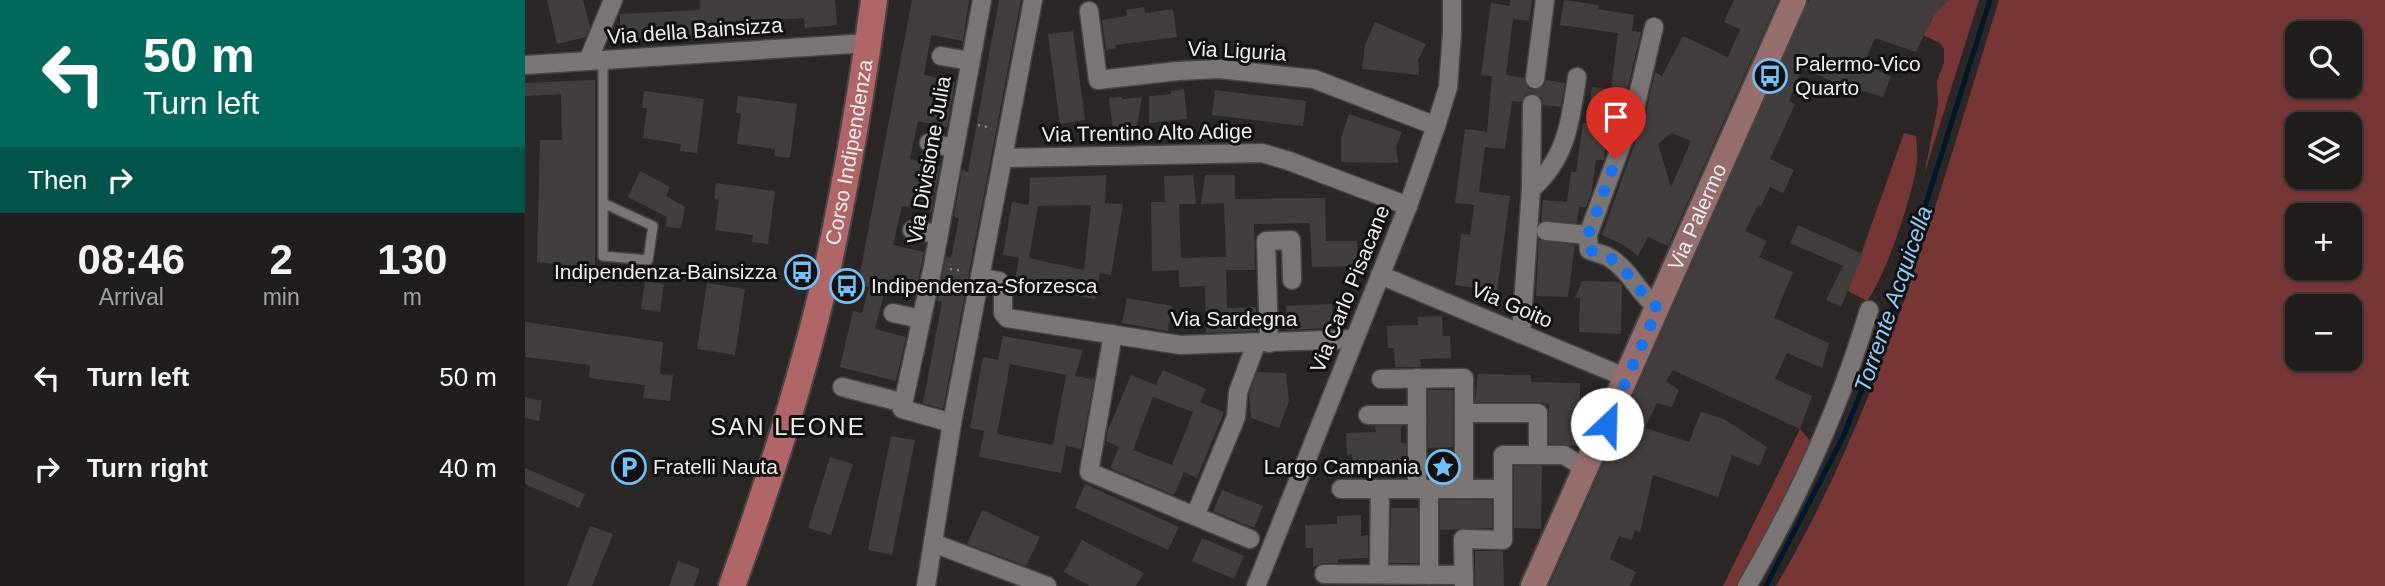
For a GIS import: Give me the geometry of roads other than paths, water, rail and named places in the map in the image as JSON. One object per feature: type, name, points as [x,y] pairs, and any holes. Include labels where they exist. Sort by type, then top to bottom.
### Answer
[{"type":"main road","name":"Corso Indipendenza","points":[[732,586],[787,416],[828,268],[850,155],[874,0]]},
{"type":"main road","name":"Via Palermo","points":[[1533,586],[1794,0]]},
{"type":"street","points":[[596,61],[613,0]]},
{"type":"street","name":"Via Divisione Julia","points":[[903,406],[933,266],[982,0]]},
{"type":"street","points":[[926,586],[952,423],[1034,0]]},
{"type":"street","name":"Via Carlo Pisacane","points":[[1256,586],[1408,206],[1436,126],[1448,87],[1452,0]]},
{"type":"street","points":[[1535,79],[1545,0]]},
{"type":"street","name":"Via Liguria","points":[[1089,11],[1098,80],[1219,69],[1314,79],[1436,126]]},
{"type":"street","points":[[1654,26],[1635,108],[1588,235],[1589,250],[1610,257],[1658,308]]},
{"type":"street","name":"Via della Bainsizza","points":[[525,65],[868,43]]},
{"type":"street","points":[[941,56],[970,61]]},
{"type":"street","points":[[1531,189],[1550,171],[1562,146],[1572,112],[1577,78]]},
{"type":"street","points":[[1521,334],[1531,189],[1532,104]]},
{"type":"street","points":[[929,143],[954,148]]},
{"type":"street","name":"Via Trentino Alto Adige","points":[[1005,158],[1262,153],[1408,206]]},
{"type":"street","points":[[912,230],[938,234]]},
{"type":"street","points":[[1546,231],[1588,235]]},
{"type":"street","points":[[1195,516],[1236,417],[1238,392],[1262,343],[1266,241],[1291,240],[1292,281]]},
{"type":"street","name":"Via Goito","points":[[1380,275],[1627,378]]},
{"type":"street","name":"Via Sardegna","points":[[981,276],[999,281],[1003,292],[1003,313],[1007,318],[1180,345],[1355,339]]},
{"type":"street","points":[[1747,586],[1815,456],[1854,359],[1869,310]]},
{"type":"street","points":[[893,313],[921,319]]},
{"type":"street","points":[[1113,334],[1089,472],[1250,539]]},
{"type":"street","points":[[1417,378],[1417,415],[1429,575]]},
{"type":"street","points":[[1381,379],[1464,378],[1464,489]]},
{"type":"street","points":[[842,387],[952,423]]},
{"type":"street","points":[[1464,413],[1538,413],[1538,455]]},
{"type":"street","points":[[1368,415],[1417,415]]},
{"type":"street","points":[[1324,574],[1429,575],[1464,580],[1464,539],[1503,540],[1503,455],[1564,455],[1586,469]]},
{"type":"street","points":[[1341,489],[1503,489]]},
{"type":"street","points":[[1379,574],[1380,489]]},
{"type":"street","points":[[933,543],[1047,586]]},
{"type":"lane","points":[[596,61],[603,256],[648,260],[653,226],[603,203]]},
{"type":"waterway","name":"Torrente Acquicella","points":[[1766,586],[1843,437],[1889,321],[1990,0]]},
{"type":"place","name":"Palermo-Vico Quarto","points":[[1770,76]]},
{"type":"place","name":"Indipendenza-Bainsizza","points":[[802,272]]},
{"type":"place","name":"Indipendenza-Sforzesca","points":[[847,286]]},
{"type":"place","name":"Fratelli Nauta","points":[[629,467]]},
{"type":"place","name":"Largo Campania","points":[[1443,467]]},
{"type":"district","name":"SAN LEONE","points":[[788,427]]}]
